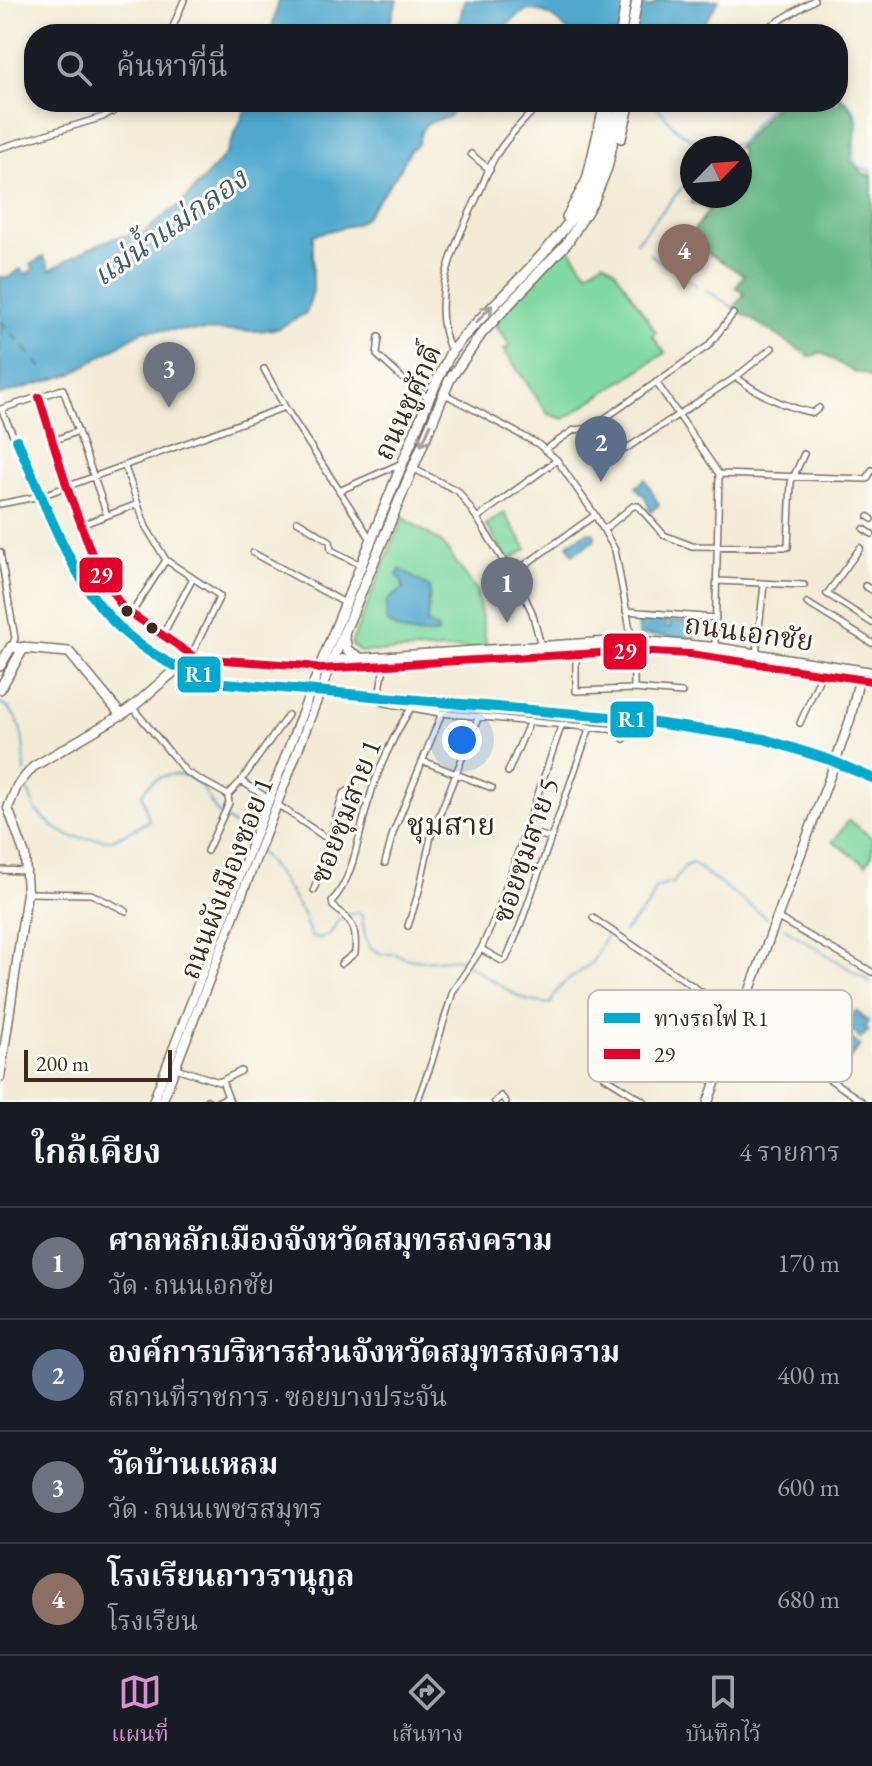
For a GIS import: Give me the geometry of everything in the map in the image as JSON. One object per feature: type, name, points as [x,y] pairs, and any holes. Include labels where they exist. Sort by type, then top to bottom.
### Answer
[{"type":"main road","points":[[622,24],[626,0]]},
{"type":"main road","points":[[633,24],[637,0]]},
{"type":"main road","points":[[559,235],[587,180],[605,112]]},
{"type":"main road","name":"ถนนชูศักดิ์","points":[[322,665],[344,632],[371,539],[464,356],[567,243],[600,163],[607,112]]},
{"type":"main road","name":"ถนนชูศักดิ์","points":[[322,665],[407,465],[429,398],[451,352],[582,212],[603,182],[619,112]]},
{"type":"main road","points":[[567,243],[585,222],[609,182],[627,112]]},
{"type":"main road","points":[[344,632],[347,650],[362,659]]},
{"type":"main road","name":"ถนนเอกชัย","points":[[322,665],[362,659],[632,640],[715,647],[872,681]]},
{"type":"main road","points":[[0,647],[69,652],[121,715]]},
{"type":"main road","points":[[0,666],[11,647]]},
{"type":"main road","points":[[0,689],[24,647]]},
{"type":"main road","name":"ถนนเอกชัย","points":[[322,665],[384,666],[634,651],[872,672]]},
{"type":"main road","points":[[0,1078],[3,1036],[27,893],[25,855],[8,808],[17,786],[33,767],[133,708],[189,657],[322,665]]},
{"type":"main road","name":"ถนนผังเมืองซอย 1","points":[[162,1102],[265,839],[274,802],[312,704],[322,665]]},
{"type":"main road","points":[[752,990],[850,720],[859,679]]},
{"type":"main road","name":"ถนนผังเมืองซอย 1","points":[[153,1102],[258,828],[274,802]]},
{"type":"main road","points":[[708,1102],[716,1082]]},
{"type":"street","points":[[174,24],[184,0]]},
{"type":"street","points":[[774,24],[814,0]]},
{"type":"street","points":[[0,148],[113,112]]},
{"type":"street","points":[[451,352],[445,338],[441,311],[443,284],[456,244],[496,154],[532,112]]},
{"type":"street","points":[[471,154],[490,170]]},
{"type":"street","points":[[546,449],[574,430],[591,428],[708,346],[733,314]]},
{"type":"street","points":[[379,337],[377,355],[414,389],[429,398]]},
{"type":"street","points":[[591,428],[612,448],[624,450],[736,377],[772,348]]},
{"type":"street","points":[[264,369],[285,407],[371,539]]},
{"type":"street","points":[[736,377],[752,389],[801,410],[813,413],[819,408]]},
{"type":"street","points":[[656,382],[719,474],[715,647]]},
{"type":"street","points":[[13,435],[1,409],[63,389],[107,515]]},
{"type":"street","points":[[444,394],[546,449],[557,460],[615,550],[632,640]]},
{"type":"street","points":[[39,397],[67,487],[107,587],[123,608],[189,657],[220,596],[166,560],[146,527],[125,467]]},
{"type":"street","points":[[0,504],[41,496],[95,478],[285,407]]},
{"type":"street","points":[[53,441],[78,431]]},
{"type":"street","points":[[604,530],[633,506],[638,506],[664,535],[692,546],[788,547],[794,477],[804,454]]},
{"type":"street","points":[[477,518],[557,460]]},
{"type":"street","points":[[339,491],[407,465],[458,491],[512,574],[532,612],[544,657]]},
{"type":"street","points":[[719,474],[867,479],[872,470]]},
{"type":"street","points":[[81,525],[138,504]]},
{"type":"street","points":[[512,574],[595,515]]},
{"type":"street","points":[[297,521],[330,541],[331,550],[361,565]]},
{"type":"street","points":[[864,529],[872,534]]},
{"type":"street","points":[[860,548],[827,594],[872,623]]},
{"type":"street","points":[[0,552],[15,638],[11,647]]},
{"type":"street","points":[[253,553],[351,600]]},
{"type":"street","points":[[131,614],[166,560]]},
{"type":"street","points":[[162,636],[193,578]]},
{"type":"street","points":[[717,581],[804,585]]},
{"type":"street","points":[[756,655],[764,585]]},
{"type":"street","points":[[865,586],[872,590]]},
{"type":"street","points":[[807,603],[872,643]]},
{"type":"street","points":[[626,611],[716,618]]},
{"type":"street","points":[[634,651],[634,689]]},
{"type":"street","points":[[576,654],[576,691],[634,689],[682,693]]},
{"type":"street","points":[[384,666],[379,701],[442,713],[617,730],[624,739]]},
{"type":"street","points":[[800,723],[823,669]]},
{"type":"street","points":[[133,708],[186,772],[228,795]]},
{"type":"street","name":"ซอยชุมสาย 1","points":[[341,964],[355,953],[354,927],[333,906],[332,901],[340,892],[354,855],[384,758],[411,708]]},
{"type":"street","points":[[385,863],[393,833],[442,713]]},
{"type":"street","points":[[228,795],[288,715]]},
{"type":"street","points":[[408,926],[431,836],[479,716]]},
{"type":"street","points":[[508,772],[530,721]]},
{"type":"street","points":[[417,1102],[453,991],[481,949],[497,913],[562,724]]},
{"type":"street","name":"ซอยชุมสาย 5","points":[[481,949],[502,961],[506,959],[590,727]]},
{"type":"street","points":[[423,761],[492,788]]},
{"type":"street","points":[[241,781],[329,840]]},
{"type":"street","points":[[314,890],[346,790],[368,803]]},
{"type":"street","points":[[207,851],[229,803],[228,795]]},
{"type":"street","points":[[526,831],[551,838]]},
{"type":"street","points":[[0,870],[27,871]]},
{"type":"street","points":[[27,893],[91,894],[126,911]]},
{"type":"street","points":[[593,918],[699,990]]},
{"type":"street","points":[[778,918],[872,972]]},
{"type":"street","points":[[175,1068],[212,1081],[222,1081],[241,1071]]},
{"type":"street","points":[[217,1102],[229,1100],[222,1081]]},
{"type":"street","points":[[613,1082],[645,1102]]},
{"type":"street","points":[[834,1082],[863,1102]]},
{"type":"street","points":[[495,1102],[501,1096],[506,1102]]},
{"type":"green space","points":[[848,105],[856,126],[851,161],[864,174],[872,175],[872,378],[855,373],[821,352],[811,357],[734,308],[744,294],[736,287],[744,275],[691,243],[694,238],[690,235],[709,210],[704,208],[752,208],[752,136],[749,136],[769,112],[848,112]]},
{"type":"green space","points":[[566,244],[587,272],[604,261],[615,270],[656,332],[652,335],[665,353],[564,419],[548,414],[504,350],[510,345],[493,322]]},
{"type":"green space","points":[[504,513],[527,549],[509,560],[486,525]]},
{"type":"green space","points":[[403,517],[442,543],[477,591],[487,648],[360,652],[351,644]]},
{"type":"green space","points":[[849,820],[872,838],[872,855],[866,864],[833,842]]},
{"type":"water","points":[[279,0],[397,0],[390,24],[273,24]]},
{"type":"water","points":[[464,0],[629,0],[649,8],[660,0],[719,0],[703,24],[561,24],[534,10],[526,11],[508,24],[459,24]]},
{"type":"water","name":"แม่น้ำแม่กลอง","points":[[245,112],[452,112],[448,117],[427,123],[418,144],[410,150],[401,168],[366,216],[356,224],[313,235],[313,291],[306,313],[279,328],[260,331],[145,330],[72,374],[0,395],[0,277],[10,277],[20,269],[25,274],[34,269],[31,264],[44,257],[50,270],[106,241],[141,234],[182,203],[226,154]]},
{"type":"water","points":[[645,479],[659,505],[650,512],[646,498],[636,487]]},
{"type":"water","points":[[593,532],[594,541],[573,554],[569,543]]},
{"type":"water","points":[[400,569],[430,588],[427,623],[438,629],[438,633],[410,633],[386,621],[387,601],[403,589],[397,575]]},
{"type":"water","points":[[639,619],[666,621],[665,628],[670,628],[669,621],[696,623],[695,638],[638,635]]},
{"type":"water","points":[[856,1011],[869,1022],[865,1027],[869,1030],[860,1039],[852,1030],[852,1016]]},
{"type":"water","points":[[852,1039],[860,1046],[852,1056]]},
{"type":"waterway","points":[[848,103],[858,125],[854,161],[859,168],[872,171]]},
{"type":"waterway","points":[[661,112],[687,136]]},
{"type":"waterway","points":[[745,136],[765,112]]},
{"type":"waterway","points":[[636,242],[680,190]]},
{"type":"waterway","points":[[649,254],[696,285]]},
{"type":"waterway","points":[[706,290],[733,307]]},
{"type":"waterway","points":[[0,703],[8,708],[19,724],[25,772]]},
{"type":"waterway","points":[[25,783],[36,811],[55,828],[71,837],[113,840],[149,821],[142,794],[148,786],[163,776],[181,775],[198,784],[219,814],[249,838]]},
{"type":"waterway","points":[[260,852],[303,914],[311,937],[328,935],[342,918]]},
{"type":"waterway","points":[[624,932],[651,902],[655,888],[673,883],[685,866],[692,863],[767,918]]},
{"type":"waterway","points":[[348,915],[358,912],[362,916],[365,937],[370,947],[381,954],[396,954],[423,961],[457,958],[514,994],[530,1001],[551,1004],[558,990],[594,960],[607,936]]},
{"type":"waterway","points":[[784,928],[872,983]]},
{"type":"ferry route","points":[[0,320],[42,368]]},
{"type":"rail line","name":"R1","points":[[17,440],[69,557],[89,591],[113,621],[143,647],[179,668],[224,683],[621,718],[764,739],[830,760],[872,778]]},
{"type":"transit line","name":"29","points":[[39,397],[67,487],[98,570],[123,608],[196,658],[319,669],[634,651],[690,654],[872,681]]},
{"type":"place","name":"โรงเรียนถาวรานุกูล","points":[[684,290]]},
{"type":"place","name":"วัดบ้านแหลม","points":[[169,408]]},
{"type":"place","name":"องค์การบริหารส่วนจังหวัดสมุทรสงคราม","points":[[601,482]]},
{"type":"place","name":"ศาลหลักเมืองจังหวัดสมุทรสงคราม","points":[[507,623]]},
{"type":"district","name":"ชุมสาย","points":[[451,825]]}]
